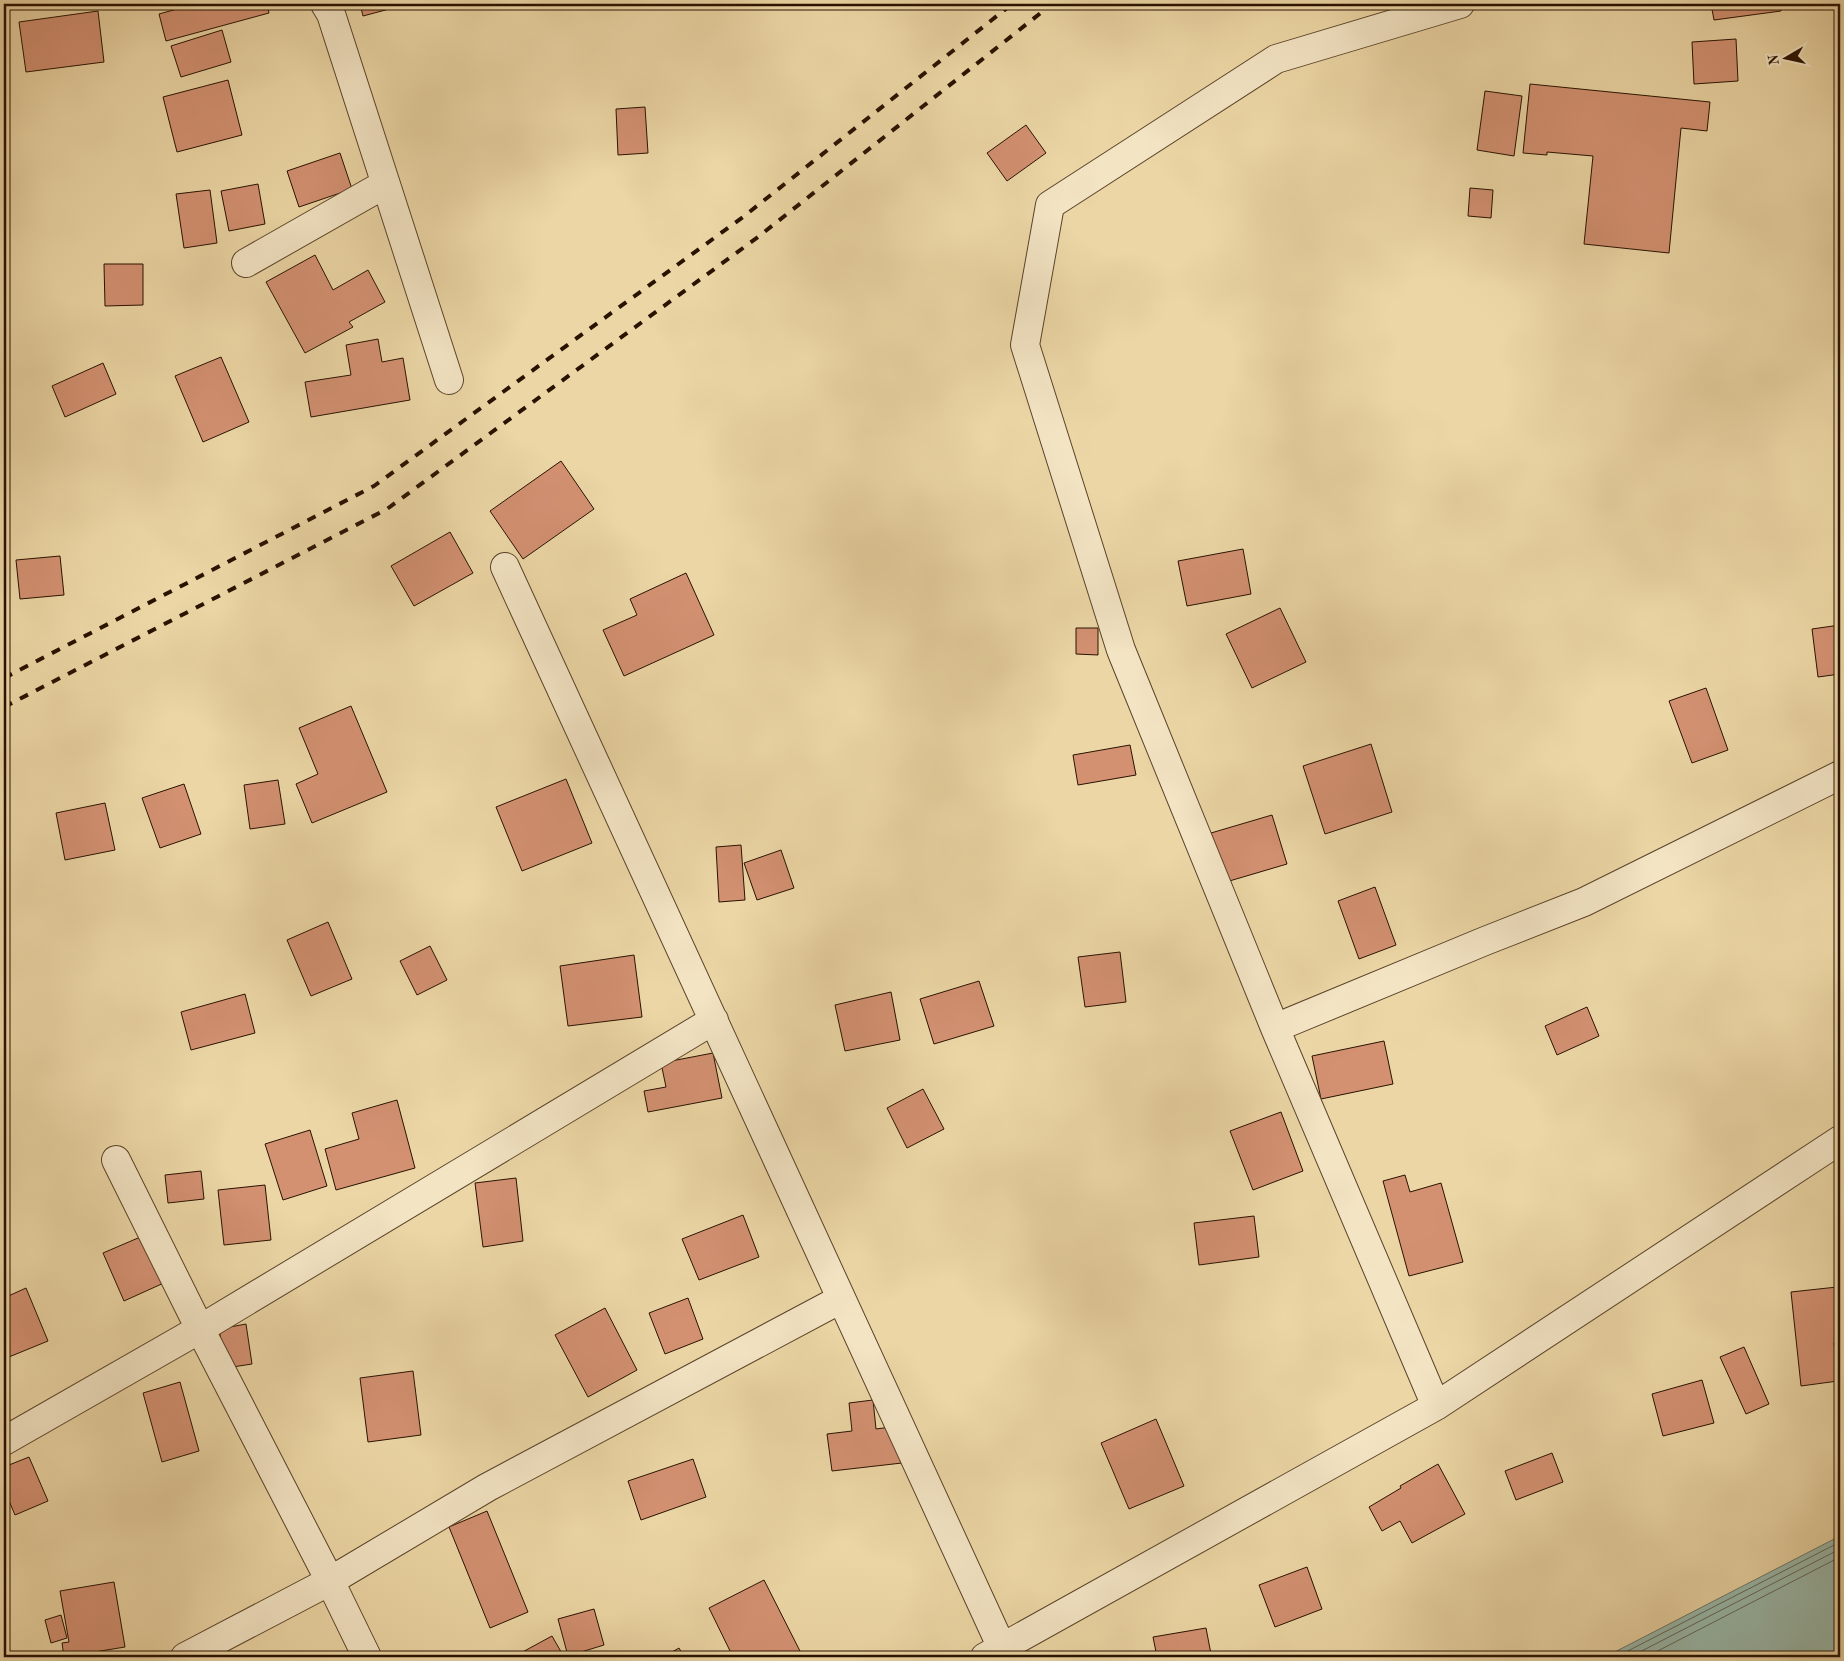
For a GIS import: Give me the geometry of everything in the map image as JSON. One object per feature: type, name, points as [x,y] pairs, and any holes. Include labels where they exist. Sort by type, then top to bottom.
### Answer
[{"type":"street","points":[[325,4],[331,14],[449,380]]},
{"type":"street","points":[[1436,1406],[1275,1028],[1121,650],[1025,345],[1050,205],[1276,59],[1460,4]]},
{"type":"street","points":[[246,263],[385,184]]},
{"type":"street","points":[[506,568],[841,1299],[994,1652],[1436,1406],[1840,1140]]},
{"type":"street","points":[[1275,1028],[1584,902],[1840,775]]},
{"type":"street","points":[[4,1441],[200,1330],[714,1020]]},
{"type":"street","points":[[116,1160],[200,1330],[330,1581],[367,1657]]},
{"type":"street","points":[[185,1657],[330,1581],[488,1487],[841,1299]]},
{"type":"water","points":[[1840,1536],[1840,1657],[1605,1657]]},
{"type":"building","points":[[195,4],[267,4],[269,13],[166,41],[159,14]]},
{"type":"building","points":[[360,4],[408,4],[363,16]]},
{"type":"building","points":[[1711,4],[1780,4],[1781,11],[1714,20]]},
{"type":"building","points":[[98,11],[104,62],[26,72],[19,22]]},
{"type":"building","points":[[222,30],[231,62],[181,77],[171,46]]},
{"type":"building","points":[[1736,39],[1738,81],[1694,84],[1692,42]]},
{"type":"building","points":[[228,80],[242,135],[177,152],[163,97]]},
{"type":"building","points":[[1530,84],[1710,102],[1707,131],[1681,128],[1669,253],[1584,244],[1593,156],[1547,152],[1547,155],[1523,153]]},
{"type":"building","points":[[1485,91],[1522,96],[1514,156],[1477,150]]},
{"type":"building","points":[[645,107],[648,153],[618,155],[616,109]]},
{"type":"building","points":[[1026,125],[1046,153],[1007,181],[987,153]]},
{"type":"building","points":[[340,153],[352,189],[299,207],[287,171]]},
{"type":"building","points":[[258,184],[265,224],[229,231],[221,191]]},
{"type":"building","points":[[1470,188],[1493,190],[1491,218],[1468,216]]},
{"type":"building","points":[[210,190],[217,243],[184,248],[176,194]]},
{"type":"building","points":[[315,255],[333,290],[368,270],[385,302],[349,322],[353,327],[305,353],[266,282]]},
{"type":"building","points":[[104,264],[143,264],[143,305],[105,306]]},
{"type":"building","points":[[378,339],[382,362],[403,358],[410,400],[311,417],[305,382],[351,375],[346,345]]},
{"type":"building","points":[[221,357],[249,422],[203,442],[175,376]]},
{"type":"building","points":[[103,363],[116,394],[65,417],[52,386]]},
{"type":"building","points":[[561,461],[594,509],[523,559],[490,511]]},
{"type":"building","points":[[450,532],[473,573],[414,606],[391,566]]},
{"type":"building","points":[[1243,549],[1251,594],[1187,606],[1178,561]]},
{"type":"building","points":[[60,556],[64,595],[20,599],[16,560]]},
{"type":"building","points":[[686,573],[714,635],[624,676],[603,630],[637,615],[630,599]]},
{"type":"building","points":[[1280,608],[1306,662],[1252,688],[1226,634]]},
{"type":"building","points":[[1840,625],[1840,674],[1818,677],[1812,629]]},
{"type":"building","points":[[1076,628],[1098,628],[1098,655],[1076,654]]},
{"type":"building","points":[[1706,688],[1728,750],[1692,763],[1669,701]]},
{"type":"building","points":[[351,706],[387,792],[312,823],[296,784],[318,774],[299,728]]},
{"type":"building","points":[[1371,744],[1392,812],[1325,834],[1303,766]]},
{"type":"building","points":[[1130,745],[1136,775],[1078,785],[1073,755]]},
{"type":"building","points":[[566,779],[592,843],[522,871],[496,807]]},
{"type":"building","points":[[278,780],[285,824],[250,829],[244,785]]},
{"type":"building","points":[[184,784],[201,834],[160,848],[142,798]]},
{"type":"building","points":[[105,803],[115,850],[65,860],[56,813]]},
{"type":"building","points":[[1272,815],[1287,864],[1226,882],[1211,833]]},
{"type":"building","points":[[741,845],[745,900],[719,902],[716,847]]},
{"type":"building","points":[[781,850],[794,888],[757,900],[744,863]]},
{"type":"building","points":[[1375,887],[1396,945],[1359,959],[1338,901]]},
{"type":"building","points":[[328,922],[352,979],[311,996],[287,940]]},
{"type":"building","points":[[430,946],[447,980],[417,995],[400,961]]},
{"type":"building","points":[[1120,952],[1126,1002],[1085,1007],[1078,957]]},
{"type":"building","points":[[634,955],[642,1017],[568,1026],[560,966]]},
{"type":"building","points":[[979,981],[994,1026],[934,1044],[920,999]]},
{"type":"building","points":[[891,992],[900,1040],[845,1051],[835,1005]]},
{"type":"building","points":[[245,994],[255,1033],[191,1050],[181,1012]]},
{"type":"building","points":[[1587,1007],[1599,1036],[1557,1055],[1545,1026]]},
{"type":"building","points":[[1384,1041],[1393,1084],[1321,1099],[1312,1056]]},
{"type":"building","points":[[713,1053],[722,1098],[648,1112],[644,1091],[666,1087],[661,1063]]},
{"type":"building","points":[[923,1089],[944,1129],[907,1148],[887,1108]]},
{"type":"building","points":[[397,1100],[415,1168],[336,1190],[325,1149],[359,1139],[352,1113]]},
{"type":"building","points":[[1281,1112],[1303,1171],[1253,1190],[1230,1131]]},
{"type":"building","points":[[310,1130],[327,1186],[283,1200],[265,1144]]},
{"type":"building","points":[[201,1171],[204,1199],[168,1203],[165,1175]]},
{"type":"building","points":[[1405,1175],[1410,1192],[1441,1183],[1463,1262],[1409,1276],[1383,1181]]},
{"type":"building","points":[[516,1178],[523,1241],[483,1247],[475,1183]]},
{"type":"building","points":[[265,1185],[271,1240],[224,1245],[218,1190]]},
{"type":"building","points":[[743,1215],[759,1257],[699,1280],[682,1239]]},
{"type":"building","points":[[1254,1216],[1259,1257],[1199,1265],[1194,1223]]},
{"type":"building","points":[[145,1235],[166,1282],[124,1301],[103,1253]]},
{"type":"building","points":[[1837,1287],[1840,1342],[1834,1343],[1838,1381],[1801,1386],[1791,1292]]},
{"type":"building","points":[[26,1288],[48,1341],[4,1359],[4,1298]]},
{"type":"building","points":[[688,1298],[703,1339],[665,1354],[649,1313]]},
{"type":"building","points":[[605,1308],[637,1370],[588,1397],[555,1335]]},
{"type":"building","points":[[246,1324],[252,1364],[226,1368],[219,1329]]},
{"type":"building","points":[[1744,1347],[1769,1404],[1746,1414],[1720,1357]]},
{"type":"building","points":[[413,1371],[421,1435],[368,1442],[360,1378]]},
{"type":"building","points":[[1702,1380],[1714,1423],[1663,1436],[1652,1394]]},
{"type":"building","points":[[180,1382],[199,1451],[162,1462],[143,1393]]},
{"type":"building","points":[[873,1400],[876,1429],[898,1426],[902,1463],[832,1471],[827,1434],[852,1431],[849,1403]]},
{"type":"building","points":[[1156,1419],[1184,1486],[1129,1509],[1101,1443]]},
{"type":"building","points":[[1552,1453],[1563,1482],[1516,1500],[1505,1471]]},
{"type":"building","points":[[29,1457],[48,1501],[15,1515],[4,1489],[4,1467]]},
{"type":"building","points":[[693,1459],[706,1497],[641,1520],[628,1481]]},
{"type":"building","points":[[1438,1464],[1465,1514],[1412,1543],[1400,1521],[1382,1531],[1369,1507]]},
{"type":"building","points":[[487,1511],[528,1612],[490,1628],[449,1527]]},
{"type":"building","points":[[1307,1567],[1322,1609],[1275,1627],[1259,1585]]},
{"type":"building","points":[[764,1580],[803,1657],[733,1657],[709,1608]]},
{"type":"building","points":[[114,1582],[125,1647],[64,1657],[62,1643],[69,1642],[60,1591]]},
{"type":"building","points":[[594,1609],[604,1645],[568,1656],[558,1619]]},
{"type":"building","points":[[61,1615],[67,1638],[51,1643],[45,1620]]},
{"type":"building","points":[[1206,1628],[1211,1654],[1187,1657],[1157,1657],[1153,1637]]},
{"type":"building","points":[[552,1636],[564,1657],[518,1657],[517,1655]]},
{"type":"building","points":[[679,1648],[684,1657],[663,1657]]},
{"type":"railway","points":[[4,678],[374,486],[743,217],[1012,4]]},
{"type":"railway","points":[[4,707],[387,509],[758,237],[1052,4]]}]
